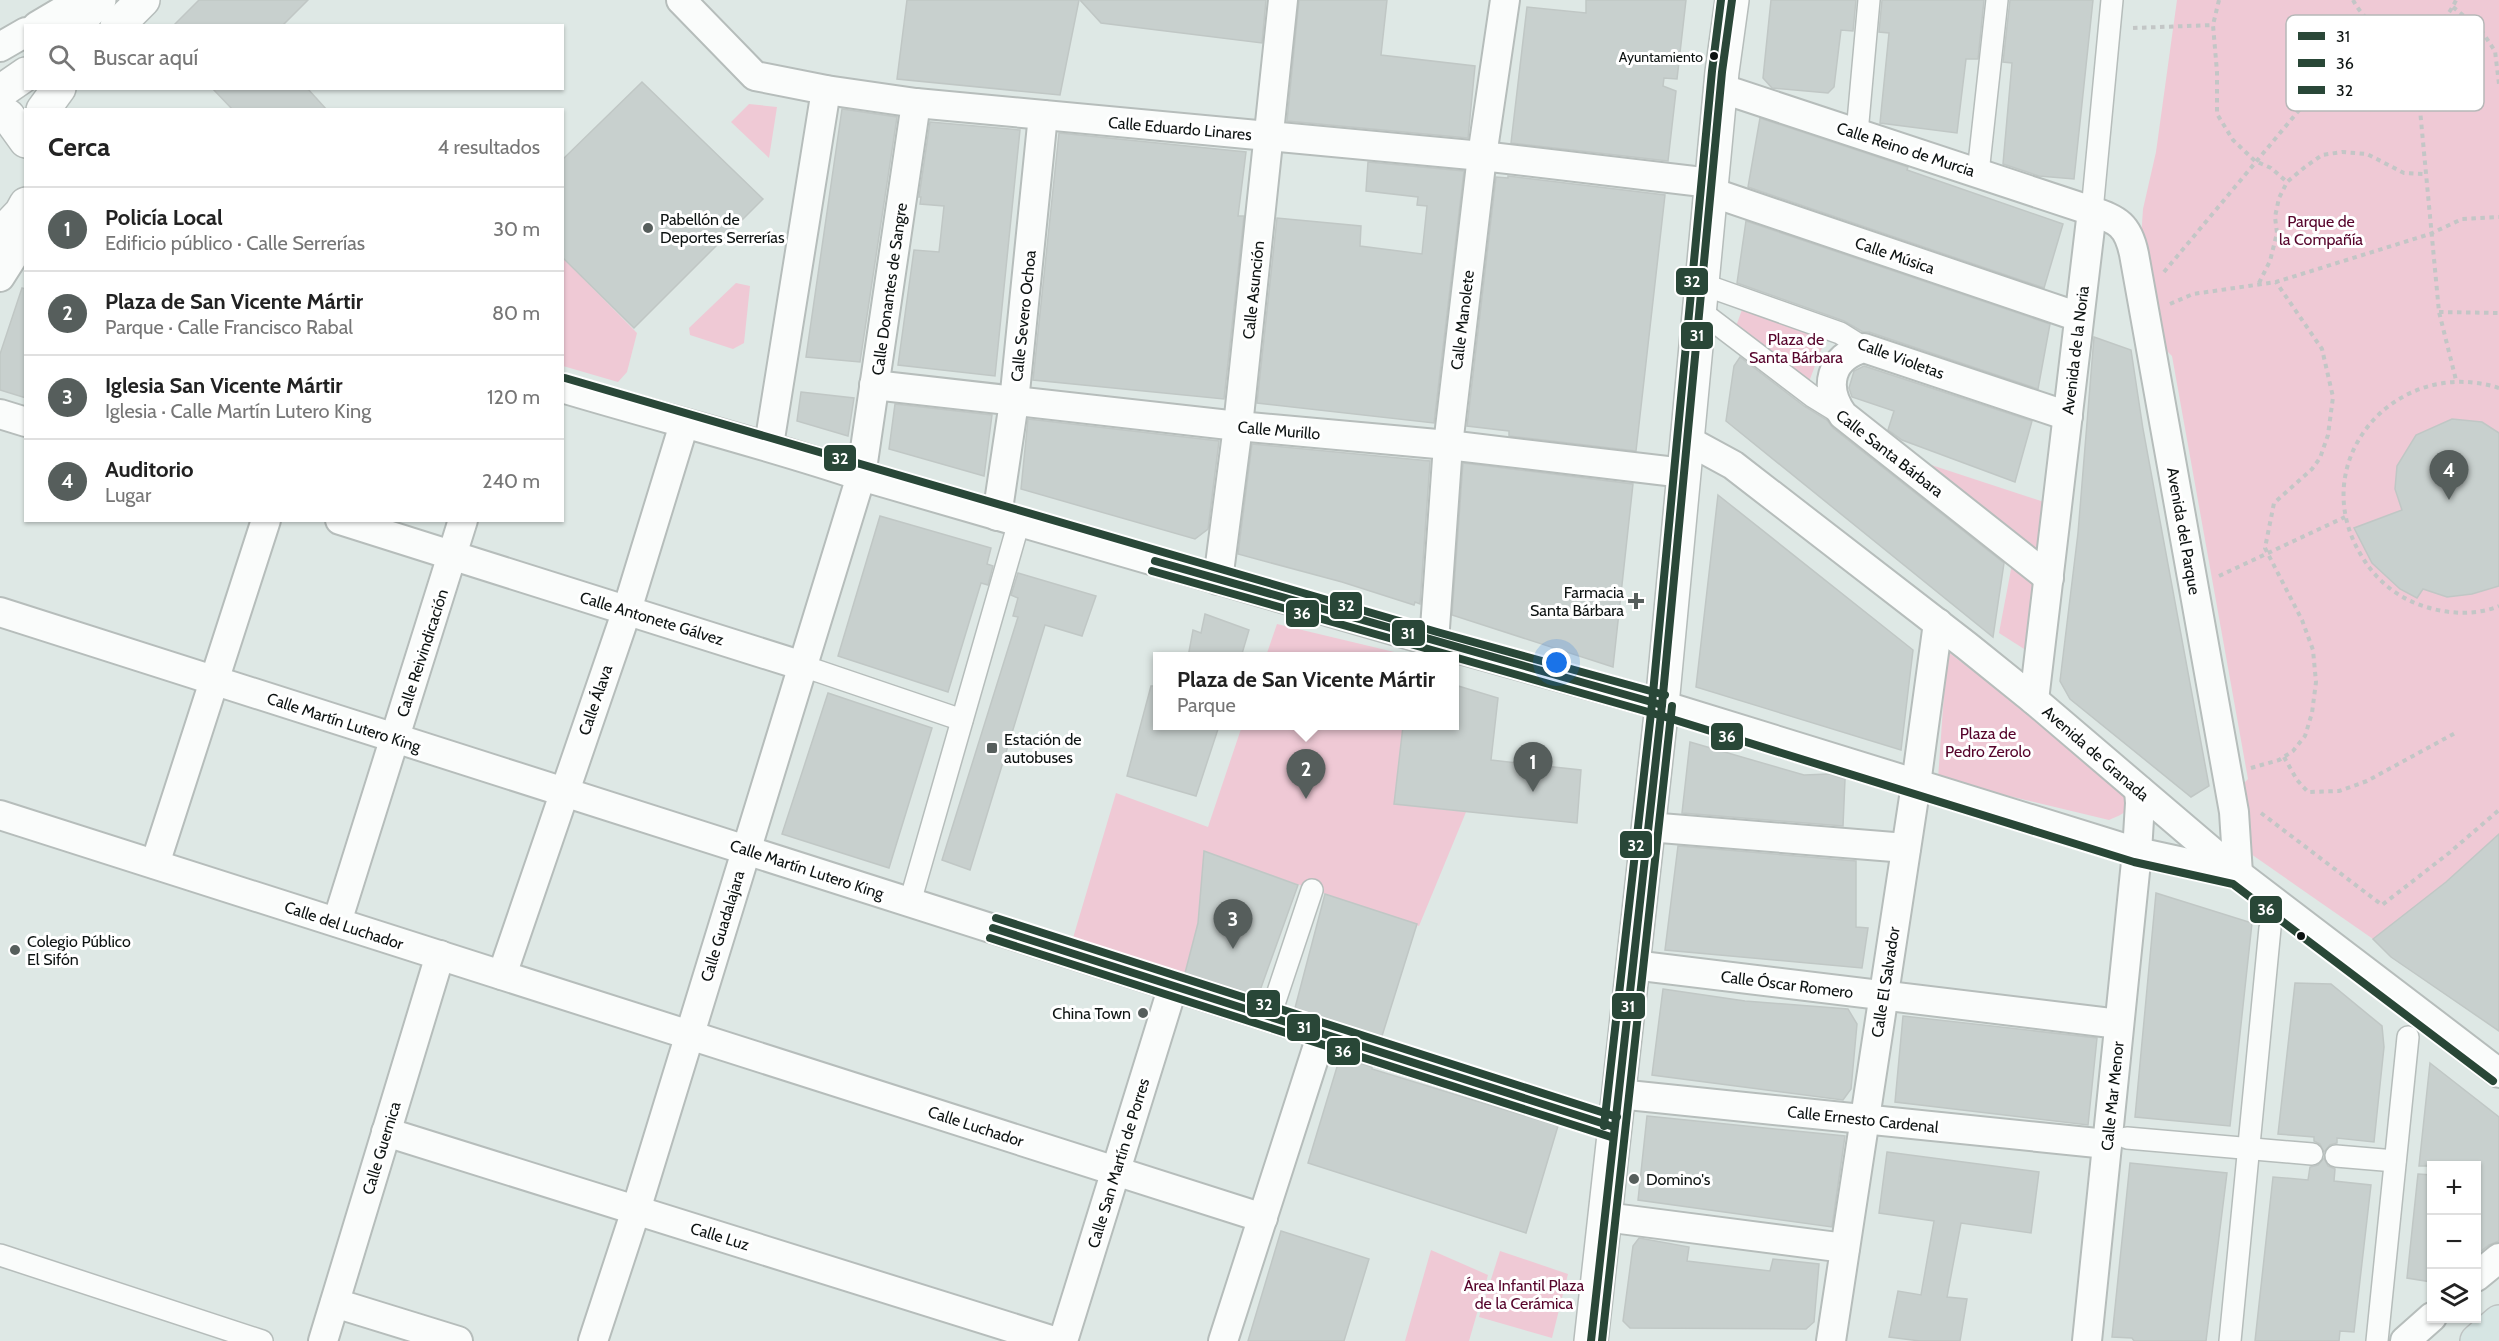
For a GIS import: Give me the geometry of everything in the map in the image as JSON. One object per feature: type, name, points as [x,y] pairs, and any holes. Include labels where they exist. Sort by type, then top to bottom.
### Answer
[{"type":"main road","points":[[76,24],[99,0]]},
{"type":"main road","points":[[108,24],[126,0]]},
{"type":"main road","points":[[119,24],[143,0]]},
{"type":"main road","points":[[1591,1341],[1662,705],[1720,88],[1732,0]]},
{"type":"main road","points":[[0,93],[24,75]]},
{"type":"main road","points":[[44,108],[58,90]]},
{"type":"main road","points":[[0,111],[8,116],[24,136]]},
{"type":"main road","points":[[2477,1341],[2499,1322]]},
{"type":"street","points":[[35,24],[81,0]]},
{"type":"street","name":"Calle Eduardo Linares","points":[[681,0],[754,76],[826,90],[916,103],[1482,156],[1711,187]]},
{"type":"street","name":"Calle Asunción","points":[[1218,580],[1238,426],[1284,0]]},
{"type":"street","name":"Calle Manolete","points":[[1434,642],[1448,445],[1482,156],[1505,0]]},
{"type":"street","points":[[1857,133],[1869,0]]},
{"type":"street","points":[[1978,173],[1997,0]]},
{"type":"street","name":"Avenida de la Noria","points":[[2034,700],[2092,211],[2112,0]]},
{"type":"street","name":"Calle Reino de Murcia","points":[[1720,88],[2092,211]]},
{"type":"street","points":[[769,445],[826,90]]},
{"type":"street","name":"Calle Donantes de Sangre","points":[[861,476],[916,103]]},
{"type":"street","name":"Calle Severo Ochoa","points":[[1008,519],[1014,402],[1043,115]]},
{"type":"street","name":"Calle Música","points":[[1711,187],[2079,317]]},
{"type":"street","name":"Avenida del Parque","points":[[2092,211],[2114,219],[2124,227],[2131,239],[2234,812],[2238,874]]},
{"type":"street","points":[[0,277],[17,227]]},
{"type":"street","name":"Calle Violetas","points":[[1701,297],[1840,333],[1864,348],[2068,416]]},
{"type":"street","name":"Calle Santa Bárbara","points":[[1701,297],[1812,396],[1843,415],[2049,578]]},
{"type":"street","points":[[1843,415],[1834,402],[1831,386],[1834,372],[1841,360],[1851,352],[1864,348]]},
{"type":"street","name":"Calle Murillo","points":[[874,385],[1238,426],[1448,445],[1684,473]]},
{"type":"street","points":[[564,389],[684,424],[769,445],[861,476],[1218,580],[1662,705],[2137,852],[2238,874]]},
{"type":"street","points":[[0,414],[24,421]]},
{"type":"street","name":"Calle Álava","points":[[502,975],[627,610],[684,424]]},
{"type":"street","name":"Avenida de Granada","points":[[1687,440],[1733,465],[1938,623],[2034,700],[2238,874],[2499,1073]]},
{"type":"street","name":"Calle Guadalajara","points":[[593,1341],[636,1210],[861,476]]},
{"type":"street","points":[[910,902],[962,720],[1008,519]]},
{"type":"street","points":[[155,864],[265,522]]},
{"type":"street","name":"Calle Antonete Gálvez","points":[[346,522],[803,666],[962,720]]},
{"type":"street","name":"Calle Reivindicación","points":[[337,922],[462,522]]},
{"type":"street","name":"Calle Martín Lutero King","points":[[0,612],[1614,1127]]},
{"type":"street","name":"Calle El Salvador","points":[[1831,1341],[1916,784],[1938,623]]},
{"type":"street","name":"Calle Mar Menor","points":[[2087,1341],[2117,1141],[2119,1024],[2137,852],[2139,790]]},
{"type":"street","name":"Calle del Luchador","points":[[0,814],[688,1035]]},
{"type":"street","points":[[1648,827],[1906,848]]},
{"type":"street","points":[[2137,852],[2150,840],[2164,836],[2196,838]]},
{"type":"street","points":[[1270,1017],[1312,890]]},
{"type":"street","points":[[2230,1341],[2270,928]]},
{"type":"street","name":"Calle Guernica","points":[[323,1341],[440,955]]},
{"type":"street","name":"Calle Óscar Romero","points":[[1633,965],[2119,1024]]},
{"type":"street","name":"Calle San Martín de Porres","points":[[1063,1341],[1173,986]]},
{"type":"street","points":[[1223,1341],[1322,1033]]},
{"type":"street","name":"Calle Luchador","points":[[688,1035],[1263,1218]]},
{"type":"street","points":[[2377,1341],[2408,1037]]},
{"type":"street","name":"Calle Ernesto Cardenal","points":[[1618,1094],[1864,1120],[2117,1141]]},
{"type":"street","name":"Calle Luz","points":[[386,1132],[1054,1341]]},
{"type":"street","points":[[2117,1141],[2312,1154]]},
{"type":"street","points":[[2336,1156],[2395,1161]]},
{"type":"street","points":[[1605,1217],[1845,1248]]},
{"type":"street","points":[[0,1255],[262,1341]]},
{"type":"street","points":[[2481,1273],[2499,1258]]},
{"type":"street","points":[[335,1303],[458,1341]]},
{"type":"street","points":[[2405,1341],[2427,1321]]},
{"type":"path","points":[[2219,0],[2213,25],[2217,72],[2217,114],[2233,140],[2255,161],[2271,168],[2287,182]]},
{"type":"path","points":[[2353,0],[2362,15]]},
{"type":"path","points":[[2446,15],[2456,0]]},
{"type":"path","points":[[2453,7],[2463,15]]},
{"type":"path","points":[[2109,29],[2213,25]]},
{"type":"path","points":[[2484,34],[2495,51],[2499,84]]},
{"type":"path","points":[[2140,286],[2165,271],[2297,111]]},
{"type":"path","points":[[2420,111],[2439,312],[2456,380]]},
{"type":"path","points":[[2259,284],[2270,261],[2277,233],[2275,217],[2278,198],[2287,182],[2322,155],[2342,152],[2367,154],[2404,172],[2425,174]]},
{"type":"path","points":[[2145,315],[2193,294],[2276,282],[2430,234],[2462,219],[2499,217]]},
{"type":"path","points":[[2276,282],[2322,349],[2333,397],[2328,435],[2320,458],[2312,470],[2274,503],[2265,548],[2302,620],[2313,650],[2316,682],[2312,713],[2305,735],[2293,751],[2228,781],[2382,905],[2449,854],[2499,810]]},
{"type":"path","points":[[2439,312],[2499,313]]},
{"type":"path","points":[[2499,388],[2482,382],[2456,380],[2424,386],[2394,400],[2370,423],[2353,451],[2344,483],[2346,517],[2354,543],[2368,567],[2387,587],[2411,602],[2437,610],[2465,613],[2499,606]]},
{"type":"path","points":[[2194,587],[2268,555],[2346,517]]},
{"type":"path","points":[[2284,756],[2297,780],[2308,792],[2339,791],[2367,780],[2457,732]]},
{"type":"green space","name":"Parque de la Compañía","points":[[2177,0],[2499,0],[2499,834],[2446,882],[2373,939],[2251,854],[2241,786],[2248,779],[2172,356],[2165,349],[2141,239],[2143,209],[2156,152]]},
{"type":"green space","points":[[749,104],[777,107],[769,158],[731,122]]},
{"type":"green space","points":[[564,259],[637,333],[627,372],[618,382],[564,366]]},
{"type":"green space","points":[[736,283],[750,286],[744,343],[733,349],[690,335],[689,328]]},
{"type":"green space","name":"Plaza de Santa Bárbara","points":[[1744,304],[1829,336],[1821,350],[1807,387],[1734,332]]},
{"type":"green space","points":[[1910,458],[2044,502],[2038,558]]},
{"type":"green space","points":[[2012,564],[2042,589],[2032,654],[1999,633]]},
{"type":"green space","points":[[1277,624],[1394,652],[1267,652]]},
{"type":"green space","name":"Plaza de Pedro Zerolo","points":[[1947,651],[2127,789],[2129,802],[2125,812],[2109,820],[1938,779]]},
{"type":"green space","points":[[1241,730],[1403,730],[1394,804],[1466,812],[1419,926],[1204,852],[1198,923],[1184,976],[1073,938],[1116,793],[1208,827]]},
{"type":"green space","points":[[1431,1250],[1488,1275],[1469,1341],[1405,1341]]},
{"type":"green space","name":"Área Infantil Plaza de la Cerámica","points":[[1500,1251],[1568,1274],[1552,1338],[1479,1317]]},
{"type":"building","points":[[199,0],[308,0],[284,24],[175,24]]},
{"type":"building","points":[[907,0],[1079,0],[1060,95],[897,79]]},
{"type":"building","points":[[1080,0],[1266,0],[1262,43],[1101,23]]},
{"type":"building","points":[[1299,0],[1387,0],[1381,55],[1475,66],[1468,138],[1287,121]]},
{"type":"building","points":[[1586,0],[1686,0],[1677,79],[1664,78],[1663,86],[1676,91],[1668,161],[1511,143],[1527,7],[1586,13]]},
{"type":"building","points":[[1771,0],[1856,0],[1853,31],[1841,30],[1834,87],[1828,93],[1772,88],[1763,78]]},
{"type":"building","points":[[1882,0],[1984,0],[1978,59],[1966,59],[1957,133],[1880,123],[1889,33],[1879,32]]},
{"type":"building","points":[[2010,0],[2093,0],[2074,179],[2039,176],[2003,164],[2012,63],[2003,62]]},
{"type":"building","name":"Pabellón de Deportes Serrerías","points":[[642,82],[763,199],[634,328],[564,259],[564,158]]},
{"type":"building","points":[[214,90],[309,90],[325,108],[231,108]]},
{"type":"building","points":[[842,109],[897,117],[860,362],[806,357]]},
{"type":"building","points":[[1760,118],[1908,167],[1907,170],[2063,224],[2044,288],[1748,187]]},
{"type":"building","points":[[930,122],[1020,130],[995,376],[898,365],[914,250],[939,252],[944,206],[920,204],[921,197],[919,197]]},
{"type":"building","points":[[1059,133],[1246,152],[1238,216],[1244,216],[1224,399],[1033,380]]},
{"type":"building","points":[[1368,162],[1464,171],[1434,423],[1257,403],[1277,218],[1361,226],[1360,246],[1422,254],[1427,206],[1417,205],[1418,197],[1366,191]]},
{"type":"building","points":[[1508,176],[1665,195],[1636,451],[1509,436],[1509,431],[1467,426],[1496,177],[1508,178]]},
{"type":"building","points":[[1746,221],[2050,324],[2038,389],[1869,332],[1863,332],[1844,321],[1737,283]]},
{"type":"building","points":[[22,288],[24,288],[24,397],[0,390],[0,354]]},
{"type":"building","points":[[2094,337],[2131,350],[2143,429],[2209,786],[2191,797],[2070,699],[2060,681],[2078,533]]},
{"type":"building","points":[[1740,357],[1804,406],[1827,420],[1833,428],[2004,563],[1993,637],[1726,421],[1734,366]]},
{"type":"building","points":[[1864,366],[2032,421],[2015,482],[1902,440],[1888,430],[1894,411],[1852,397],[1849,388],[1854,371]]},
{"type":"building","points":[[801,392],[854,398],[848,436],[797,421]]},
{"type":"building","points":[[895,404],[992,415],[984,476],[889,449]]},
{"type":"building","points":[[1028,419],[1219,441],[1208,529],[1195,539],[1021,489]]},
{"type":"building","points":[[2452,419],[2482,422],[2499,433],[2499,586],[2472,594],[2447,597],[2423,589],[2417,598],[2400,589],[2372,563],[2354,528],[2402,510],[2395,489],[2397,466],[2416,435]]},
{"type":"building","points":[[1252,444],[1430,461],[1420,604],[1415,602],[1414,605],[1342,582],[1238,554]]},
{"type":"building","points":[[1463,463],[1633,484],[1613,667],[1452,615]]},
{"type":"building","points":[[1718,495],[1913,650],[1901,750],[1696,687]]},
{"type":"building","points":[[880,516],[991,548],[987,564],[993,566],[988,585],[981,583],[948,692],[838,656]]},
{"type":"building","name":"Estación de autobuses","points":[[1018,573],[1096,596],[1082,636],[1045,625],[970,870],[942,860],[1018,617],[1013,616],[1018,598],[1011,595]]},
{"type":"building","points":[[1205,614],[1249,630],[1242,652],[1189,652],[1193,630],[1201,633]]},
{"type":"building","points":[[1151,686],[1153,686],[1153,730],[1218,730],[1196,796],[1127,776]]},
{"type":"building","points":[[1459,686],[1498,698],[1491,760],[1581,770],[1577,823],[1394,804],[1403,730],[1459,730]]},
{"type":"building","points":[[828,693],[932,728],[889,868],[782,834]]},
{"type":"building","points":[[1690,742],[1804,775],[1829,774],[1845,779],[1843,826],[1682,813]]},
{"type":"building","points":[[2499,834],[2499,1031],[2391,957],[2373,939],[2446,882]]},
{"type":"building","points":[[1678,846],[1856,861],[1856,927],[1868,928],[1862,968],[1665,950]]},
{"type":"building","points":[[1204,851],[1298,885],[1258,996],[1185,973],[1198,923]]},
{"type":"building","points":[[2156,893],[2252,923],[2230,1126],[2135,1117]]},
{"type":"building","points":[[1325,894],[1417,924],[1382,1036],[1295,1008]]},
{"type":"building","points":[[2295,983],[2331,984],[2382,1026],[2384,1047],[2374,1142],[2337,1138],[2337,1143],[2330,1145],[2324,1152],[2320,1144],[2314,1141],[2314,1137],[2278,1134]]},
{"type":"building","points":[[1663,989],[1745,1001],[1848,1009],[1857,1024],[1851,1089],[1843,1100],[1652,1075]]},
{"type":"building","points":[[1903,1016],[2097,1038],[2088,1125],[1895,1102]]},
{"type":"building","points":[[1340,1057],[1558,1126],[1526,1233],[1308,1163]]},
{"type":"building","points":[[2430,1063],[2499,1117],[2499,1241],[2481,1251],[2481,1161],[2427,1161],[2427,1166],[2419,1166]]},
{"type":"building","points":[[1647,1116],[1845,1136],[1832,1227],[1638,1200]]},
{"type":"building","points":[[1887,1152],[2039,1172],[2031,1233],[1961,1223],[1947,1297],[1967,1299],[1960,1341],[1920,1341],[1889,1337],[1898,1291],[1921,1295],[1934,1221],[1879,1213]]},
{"type":"building","points":[[2324,1158],[2328,1166],[2335,1169],[2334,1181],[2371,1185],[2354,1332],[2340,1331],[2339,1341],[2255,1341],[2273,1177],[2308,1180],[2310,1167],[2318,1165]]},
{"type":"building","points":[[2130,1163],[2227,1173],[2206,1341],[2134,1341],[2132,1338],[2112,1337]]},
{"type":"building","points":[[2418,1174],[2427,1175],[2427,1281],[2407,1278]]},
{"type":"building","points":[[1281,1231],[1369,1259],[1344,1341],[1248,1341]]},
{"type":"building","points":[[1639,1238],[1689,1247],[1687,1261],[1770,1271],[1773,1259],[1819,1264],[1814,1322],[1806,1329],[1630,1328],[1623,1321],[1633,1246]]},
{"type":"transit line","name":"32","points":[[1604,1126],[1652,704],[1712,71],[1721,0]]},
{"type":"transit line","name":"31","points":[[1591,1341],[1662,705],[1722,72],[1732,0]]},
{"type":"transit line","name":"32","points":[[565,378],[1437,632],[1665,695]]},
{"type":"transit line","name":"31","points":[[1155,561],[1662,705]]},
{"type":"transit line","name":"36","points":[[1152,571],[1439,652]]},
{"type":"transit line","name":"36","points":[[1459,658],[1659,715],[2134,862],[2233,884],[2493,1081]]},
{"type":"transit line","name":"36","points":[[1602,1341],[1672,706]]},
{"type":"transit line","name":"32","points":[[996,918],[1617,1117]]},
{"type":"transit line","name":"31","points":[[993,928],[1614,1127]]},
{"type":"transit line","name":"36","points":[[990,938],[1611,1137]]},
{"type":"place","name":"Ayuntamiento","points":[[1714,56]]},
{"type":"place","name":"Pabellón de Deportes Serrerías","points":[[648,228]]},
{"type":"place","name":"Auditorio","points":[[2449,500]]},
{"type":"place","name":"Farmacia Santa Bárbara","points":[[1636,601]]},
{"type":"place","name":"Estación de autobuses","points":[[992,748]]},
{"type":"place","name":"Policía Local","points":[[1533,792]]},
{"type":"place","name":"Plaza de San Vicente Mártir","points":[[1306,799]]},
{"type":"place","name":"Iglesia San Vicente Mártir","points":[[1233,949]]},
{"type":"place","name":"Colegio Público El Sifón","points":[[15,950]]},
{"type":"place","name":"China Town","points":[[1143,1013]]},
{"type":"place","name":"Domino's","points":[[1634,1179]]}]
